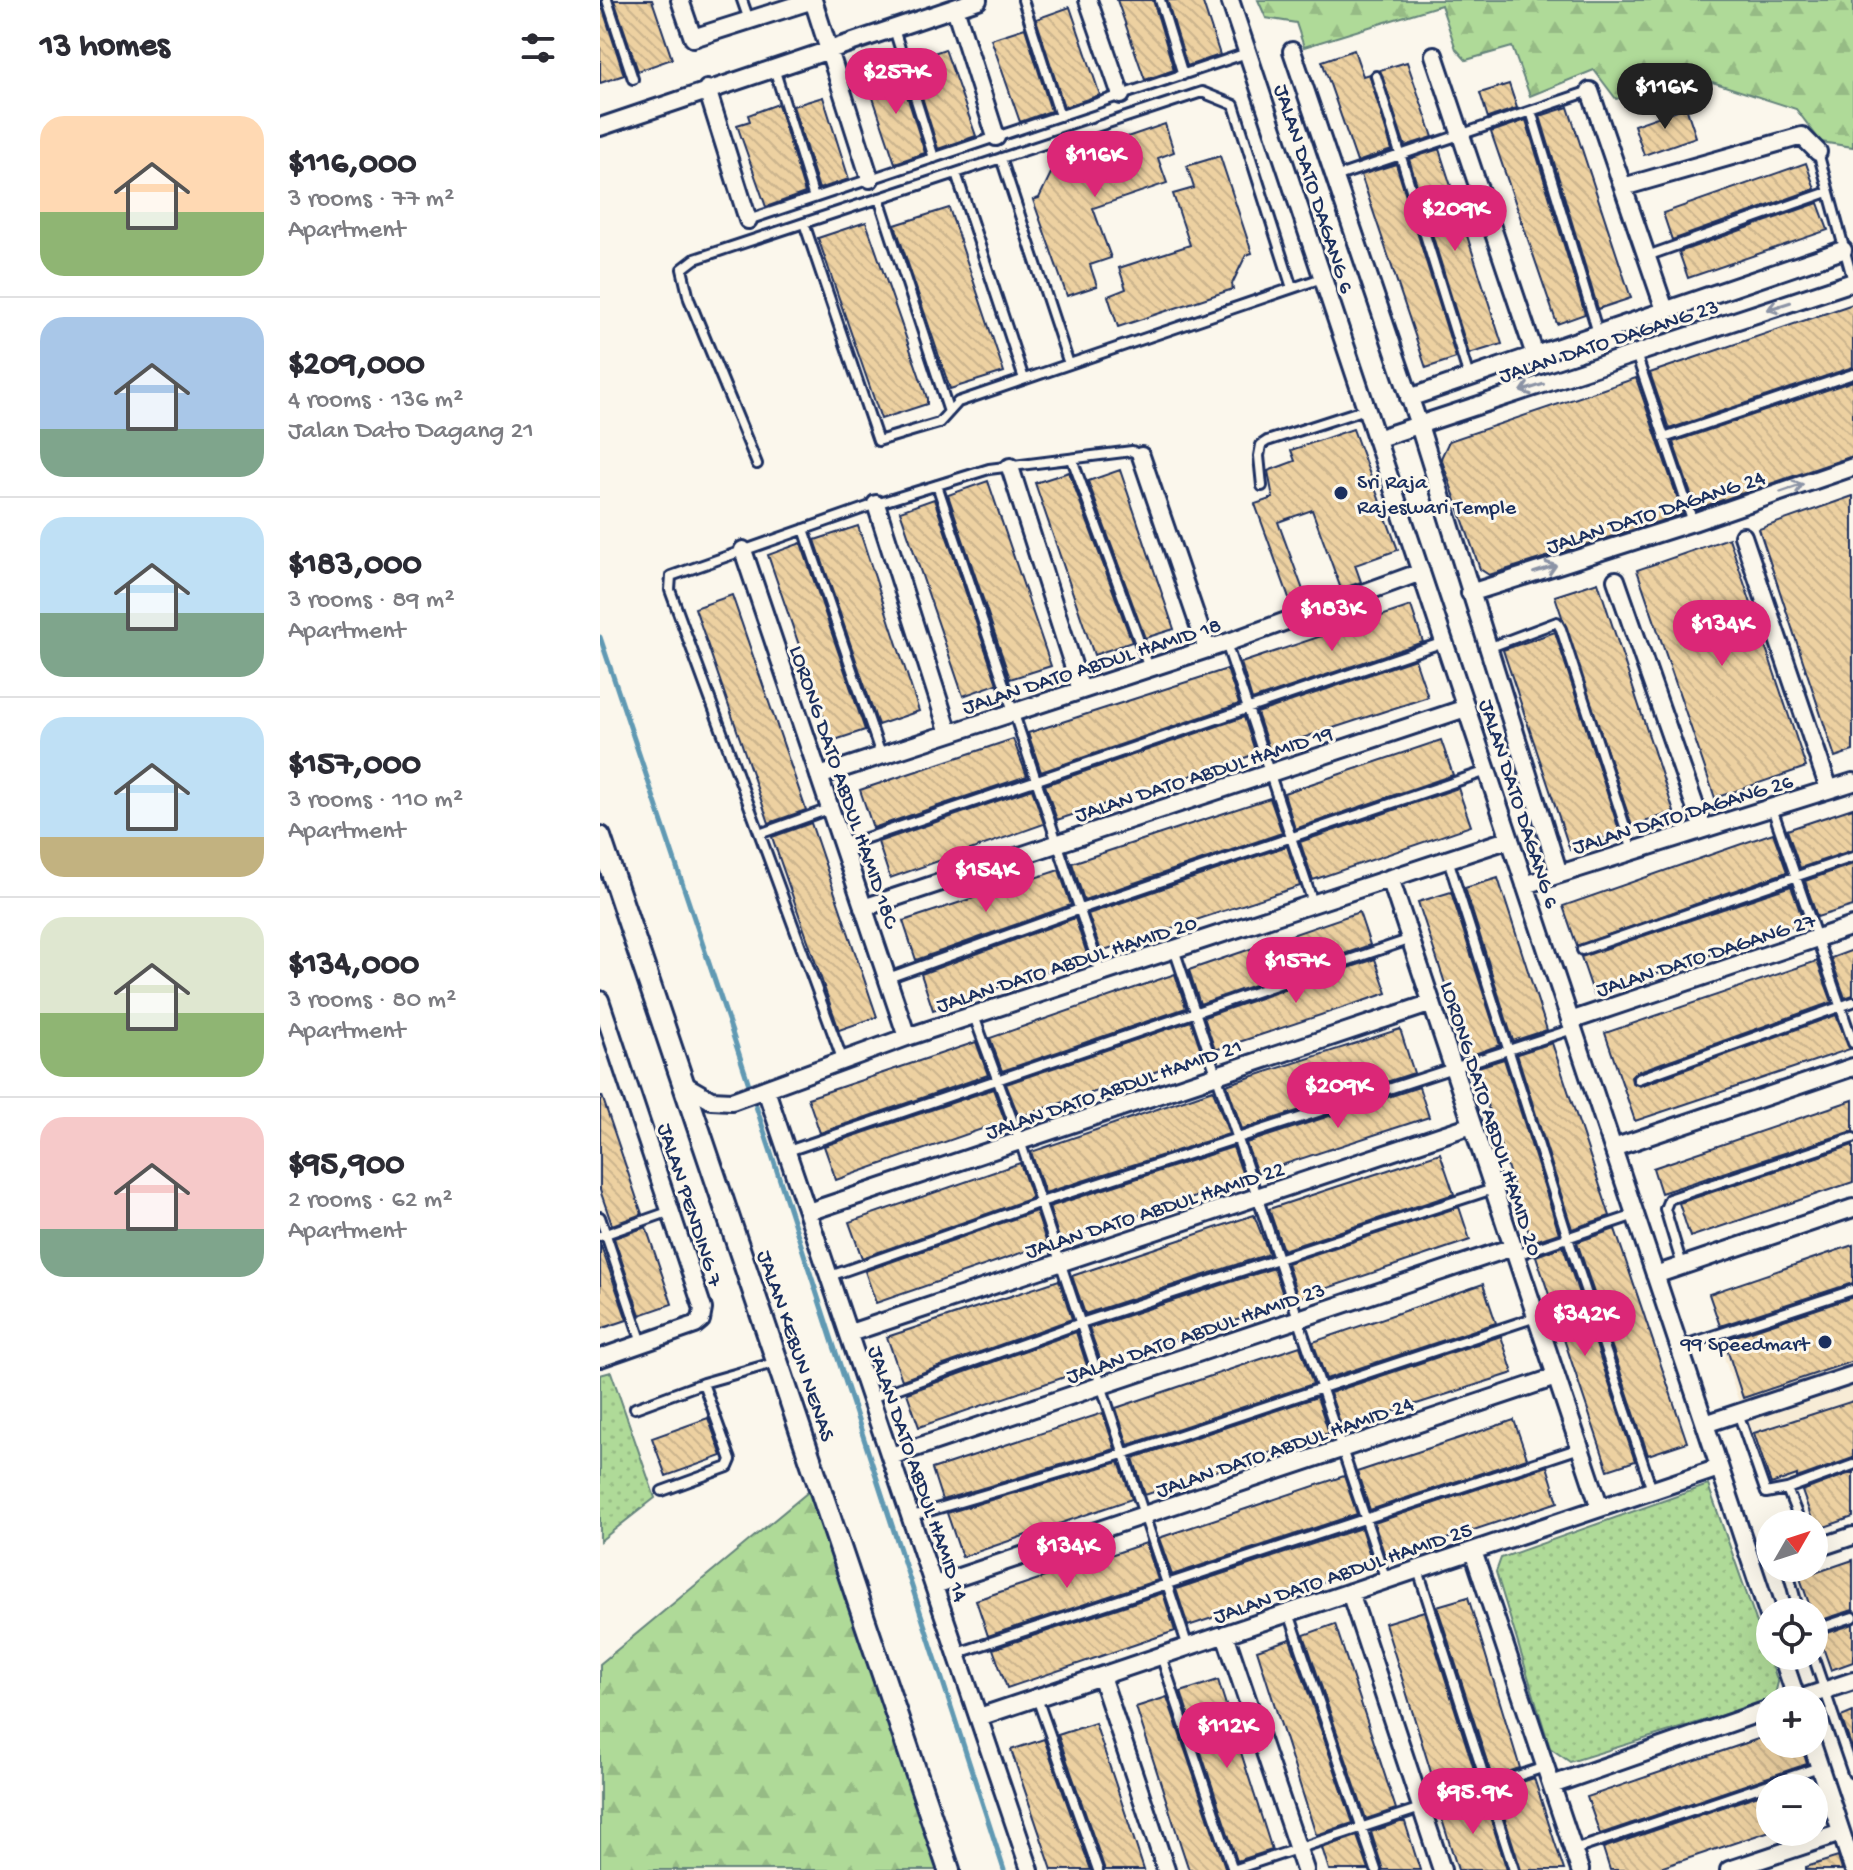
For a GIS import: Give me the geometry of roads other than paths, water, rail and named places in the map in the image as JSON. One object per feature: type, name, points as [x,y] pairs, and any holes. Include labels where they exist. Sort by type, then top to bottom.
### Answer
[{"type":"street","points":[[680,0],[693,38],[813,0],[870,179]]},
{"type":"street","points":[[600,127],[978,0]]},
{"type":"street","points":[[1088,0],[1121,95]]},
{"type":"street","name":"JALAN DATO DAGANG 6","points":[[1230,0],[1763,1598]]},
{"type":"street","points":[[955,8],[996,137]]},
{"type":"street","points":[[1292,51],[1419,425],[1559,874]]},
{"type":"street","points":[[1434,55],[1535,355]]},
{"type":"street","points":[[707,89],[748,220]]},
{"type":"street","points":[[1590,91],[1665,310]]},
{"type":"street","points":[[1623,187],[1802,136],[1818,152]]},
{"type":"street","name":"JALAN DATO DAGANG 23","points":[[1409,398],[1843,250]]},
{"type":"street","name":"JALAN DATO DAGANG 23","points":[[1376,439],[1853,282]]},
{"type":"street","points":[[1141,456],[1207,649]]},
{"type":"street","points":[[1010,467],[1081,690]]},
{"type":"street","name":"JALAN DATO DAGANG 24","points":[[1470,593],[1853,467]]},
{"type":"street","points":[[876,504],[949,733]]},
{"type":"street","points":[[1743,536],[1829,789]]},
{"type":"street","name":"LORONG DATO ABDUL HAMID 18C","points":[[743,550],[907,1037]]},
{"type":"street","name":"JALAN DATO ABDUL HAMID 18","points":[[819,776],[1226,643],[1421,572]]},
{"type":"street","points":[[1616,580],[1703,829]]},
{"type":"street","name":"JALAN DATO ABDUL HAMID 19","points":[[863,908],[1466,708]]},
{"type":"street","name":"JALAN DATO DAGANG 26","points":[[1525,885],[1853,782]]},
{"type":"street","name":"JALAN KEBUN NENAS","points":[[600,837],[949,1870]]},
{"type":"street","name":"JALAN DATO ABDUL HAMID 20","points":[[685,1085],[719,1102],[766,1090],[907,1037],[1510,839]]},
{"type":"street","name":"LORONG DATO ABDUL HAMID 20","points":[[1390,878],[1600,1508]]},
{"type":"street","name":"JALAN DATO DAGANG 27","points":[[1572,1025],[1853,926]]},
{"type":"street","name":"JALAN PENDING 7","points":[[600,1000],[703,1309],[701,1320],[600,1358]]},
{"type":"street","name":"JALAN DATO ABDUL HAMID 21","points":[[808,1212],[1432,1003]]},
{"type":"street","points":[[1613,1148],[1853,1067]]},
{"type":"street","name":"JALAN DATO ABDUL HAMID 14","points":[[766,1090],[1030,1870]]},
{"type":"street","name":"JALAN DATO ABDUL HAMID 22","points":[[850,1333],[1472,1125]]},
{"type":"street","points":[[1655,1275],[1853,1208]]},
{"type":"street","name":"JALAN DATO ABDUL HAMID 23","points":[[891,1456],[1298,1320],[1514,1252]]},
{"type":"street","points":[[1705,1424],[1853,1375]]},
{"type":"street","name":"JALAN DATO ABDUL HAMID 24","points":[[935,1585],[1556,1377]]},
{"type":"street","name":"JALAN DATO ABDUL HAMID 25","points":[[979,1717],[1719,1468]]},
{"type":"street","points":[[1828,1544],[1853,1536]]},
{"type":"street","points":[[1473,1551],[1580,1870]]},
{"type":"street","points":[[1350,1592],[1442,1870]]},
{"type":"street","points":[[1225,1634],[1305,1870]]},
{"type":"street","points":[[1101,1676],[1166,1870]]},
{"type":"street","points":[[1828,1689],[1853,1681]]},
{"type":"street","points":[[1552,1785],[1756,1714]]},
{"type":"street","points":[[1816,1758],[1853,1868]]},
{"type":"street","points":[[1729,1870],[1841,1833]]},
{"type":"lane","points":[[607,0],[633,79]]},
{"type":"lane","points":[[742,0],[749,20]]},
{"type":"lane","points":[[1023,0],[1060,116]]},
{"type":"lane","points":[[1160,0],[1183,75]]},
{"type":"lane","points":[[894,28],[934,158]]},
{"type":"lane","points":[[748,220],[1247,53]]},
{"type":"lane","points":[[774,67],[814,198]]},
{"type":"lane","points":[[1376,76],[1469,377]]},
{"type":"lane","points":[[1335,177],[1590,91]]},
{"type":"lane","points":[[757,464],[689,299],[682,269],[695,259],[879,198],[1202,92],[1234,105],[1292,288]]},
{"type":"lane","points":[[1531,111],[1598,333]]},
{"type":"lane","points":[[1818,152],[1853,282]]},
{"type":"lane","points":[[1001,158],[1069,364]]},
{"type":"lane","points":[[956,173],[1024,379]]},
{"type":"lane","points":[[1646,256],[1828,192]]},
{"type":"lane","points":[[879,198],[949,412]]},
{"type":"lane","points":[[804,223],[878,441],[939,423],[958,402],[1322,278]]},
{"type":"lane","points":[[1635,353],[1693,522]]},
{"type":"lane","points":[[1664,438],[1853,374]]},
{"type":"lane","points":[[1262,486],[1261,445],[1366,409]]},
{"type":"lane","points":[[843,1061],[762,833],[670,590],[671,576],[876,504],[989,469],[1132,451],[1141,456]]},
{"type":"lane","points":[[1072,459],[1149,668]]},
{"type":"lane","points":[[937,485],[1101,973]]},
{"type":"lane","points":[[804,529],[881,756]]},
{"type":"lane","points":[[1488,648],[1557,622],[1633,851]]},
{"type":"lane","points":[[843,846],[1444,642]]},
{"type":"lane","points":[[1226,643],[1313,903]]},
{"type":"lane","points":[[887,978],[1487,771]]},
{"type":"lane","points":[[1772,807],[1853,1043]]},
{"type":"lane","points":[[762,833],[830,809]]},
{"type":"lane","points":[[1582,950],[1853,857]]},
{"type":"lane","points":[[1447,859],[1652,1490]]},
{"type":"lane","points":[[788,1151],[1411,939]]},
{"type":"lane","points":[[1174,949],[1386,1580]]},
{"type":"lane","points":[[1638,1079],[1853,1002]]},
{"type":"lane","points":[[973,1015],[1041,1202],[1188,1647]]},
{"type":"lane","points":[[830,1276],[1041,1202],[1508,1050],[1572,1025]]},
{"type":"lane","points":[[1682,1266],[1665,1209],[1669,1199],[1853,1138]]},
{"type":"lane","points":[[871,1398],[1081,1323],[1493,1189]]},
{"type":"lane","points":[[603,1235],[672,1211]]},
{"type":"lane","points":[[1514,1252],[1568,1238],[1635,1215]]},
{"type":"lane","points":[[600,1217],[603,1235],[642,1343]]},
{"type":"lane","points":[[1679,1347],[1853,1290]]},
{"type":"lane","points":[[912,1516],[1123,1454],[1536,1317]]},
{"type":"lane","points":[[635,1408],[703,1383],[777,1362]]},
{"type":"lane","points":[[662,1491],[728,1467],[731,1460],[703,1383]]},
{"type":"lane","points":[[1738,1413],[1766,1493],[1787,1489],[1853,1465]]},
{"type":"lane","points":[[958,1653],[1580,1448]]},
{"type":"lane","points":[[1787,1489],[1795,1510]]},
{"type":"lane","points":[[1417,1569],[1514,1870]]},
{"type":"lane","points":[[1289,1613],[1376,1870]]},
{"type":"lane","points":[[1828,1625],[1853,1617]]},
{"type":"lane","points":[[1161,1655],[1233,1870],[1545,1767]]},
{"type":"lane","points":[[1037,1697],[1098,1870]]},
{"type":"lane","points":[[1828,1701],[1853,1773]]},
{"type":"lane","points":[[1573,1850],[1819,1767]]},
{"type":"waterway","points":[[600,637],[1004,1870]]},
{"type":"place","name":"Sri Raja Rajeswari Temple","points":[[1341,493]]},
{"type":"place","name":"99 Speedmart","points":[[1825,1342]]}]
